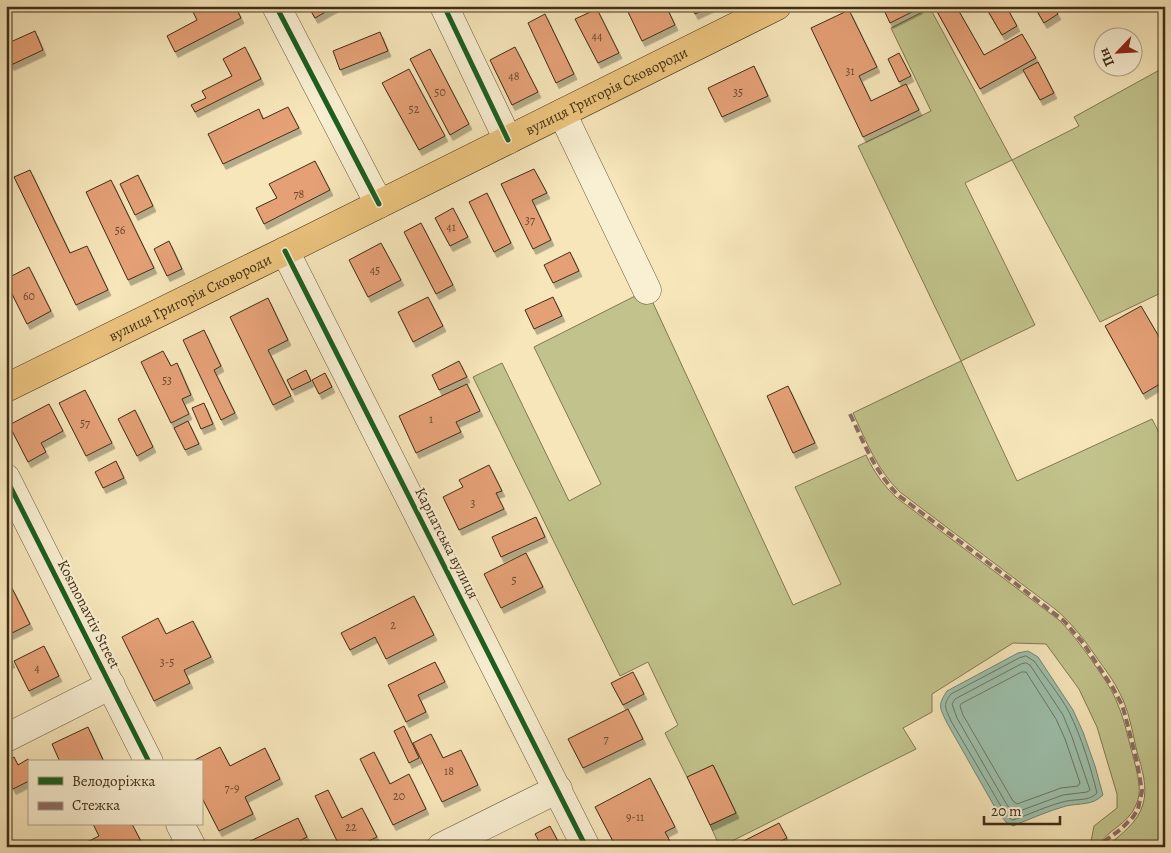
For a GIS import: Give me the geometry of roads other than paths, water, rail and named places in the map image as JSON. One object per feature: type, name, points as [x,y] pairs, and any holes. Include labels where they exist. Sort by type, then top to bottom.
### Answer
[{"type":"main road","name":"вулиця Григорія Сковороди","points":[[6,388],[777,6]]},
{"type":"street","points":[[276,6],[379,204]]},
{"type":"street","points":[[444,6],[508,140]]},
{"type":"street","points":[[562,113],[647,290]]},
{"type":"street","name":"Карпатська вулиця","points":[[285,251],[586,847]]},
{"type":"street","name":"Kosmonavtiv Street","points":[[6,478],[148,760]]},
{"type":"street","points":[[6,738],[111,685]]},
{"type":"street","points":[[441,847],[558,789]]},
{"type":"street","points":[[181,826],[192,847]]},
{"type":"water","points":[[1028,651],[1038,657],[1073,710],[1095,766],[1103,795],[1090,803],[1059,808],[1013,826],[1006,822],[997,811],[947,723],[941,710],[941,704],[947,691],[1018,653]]}]
